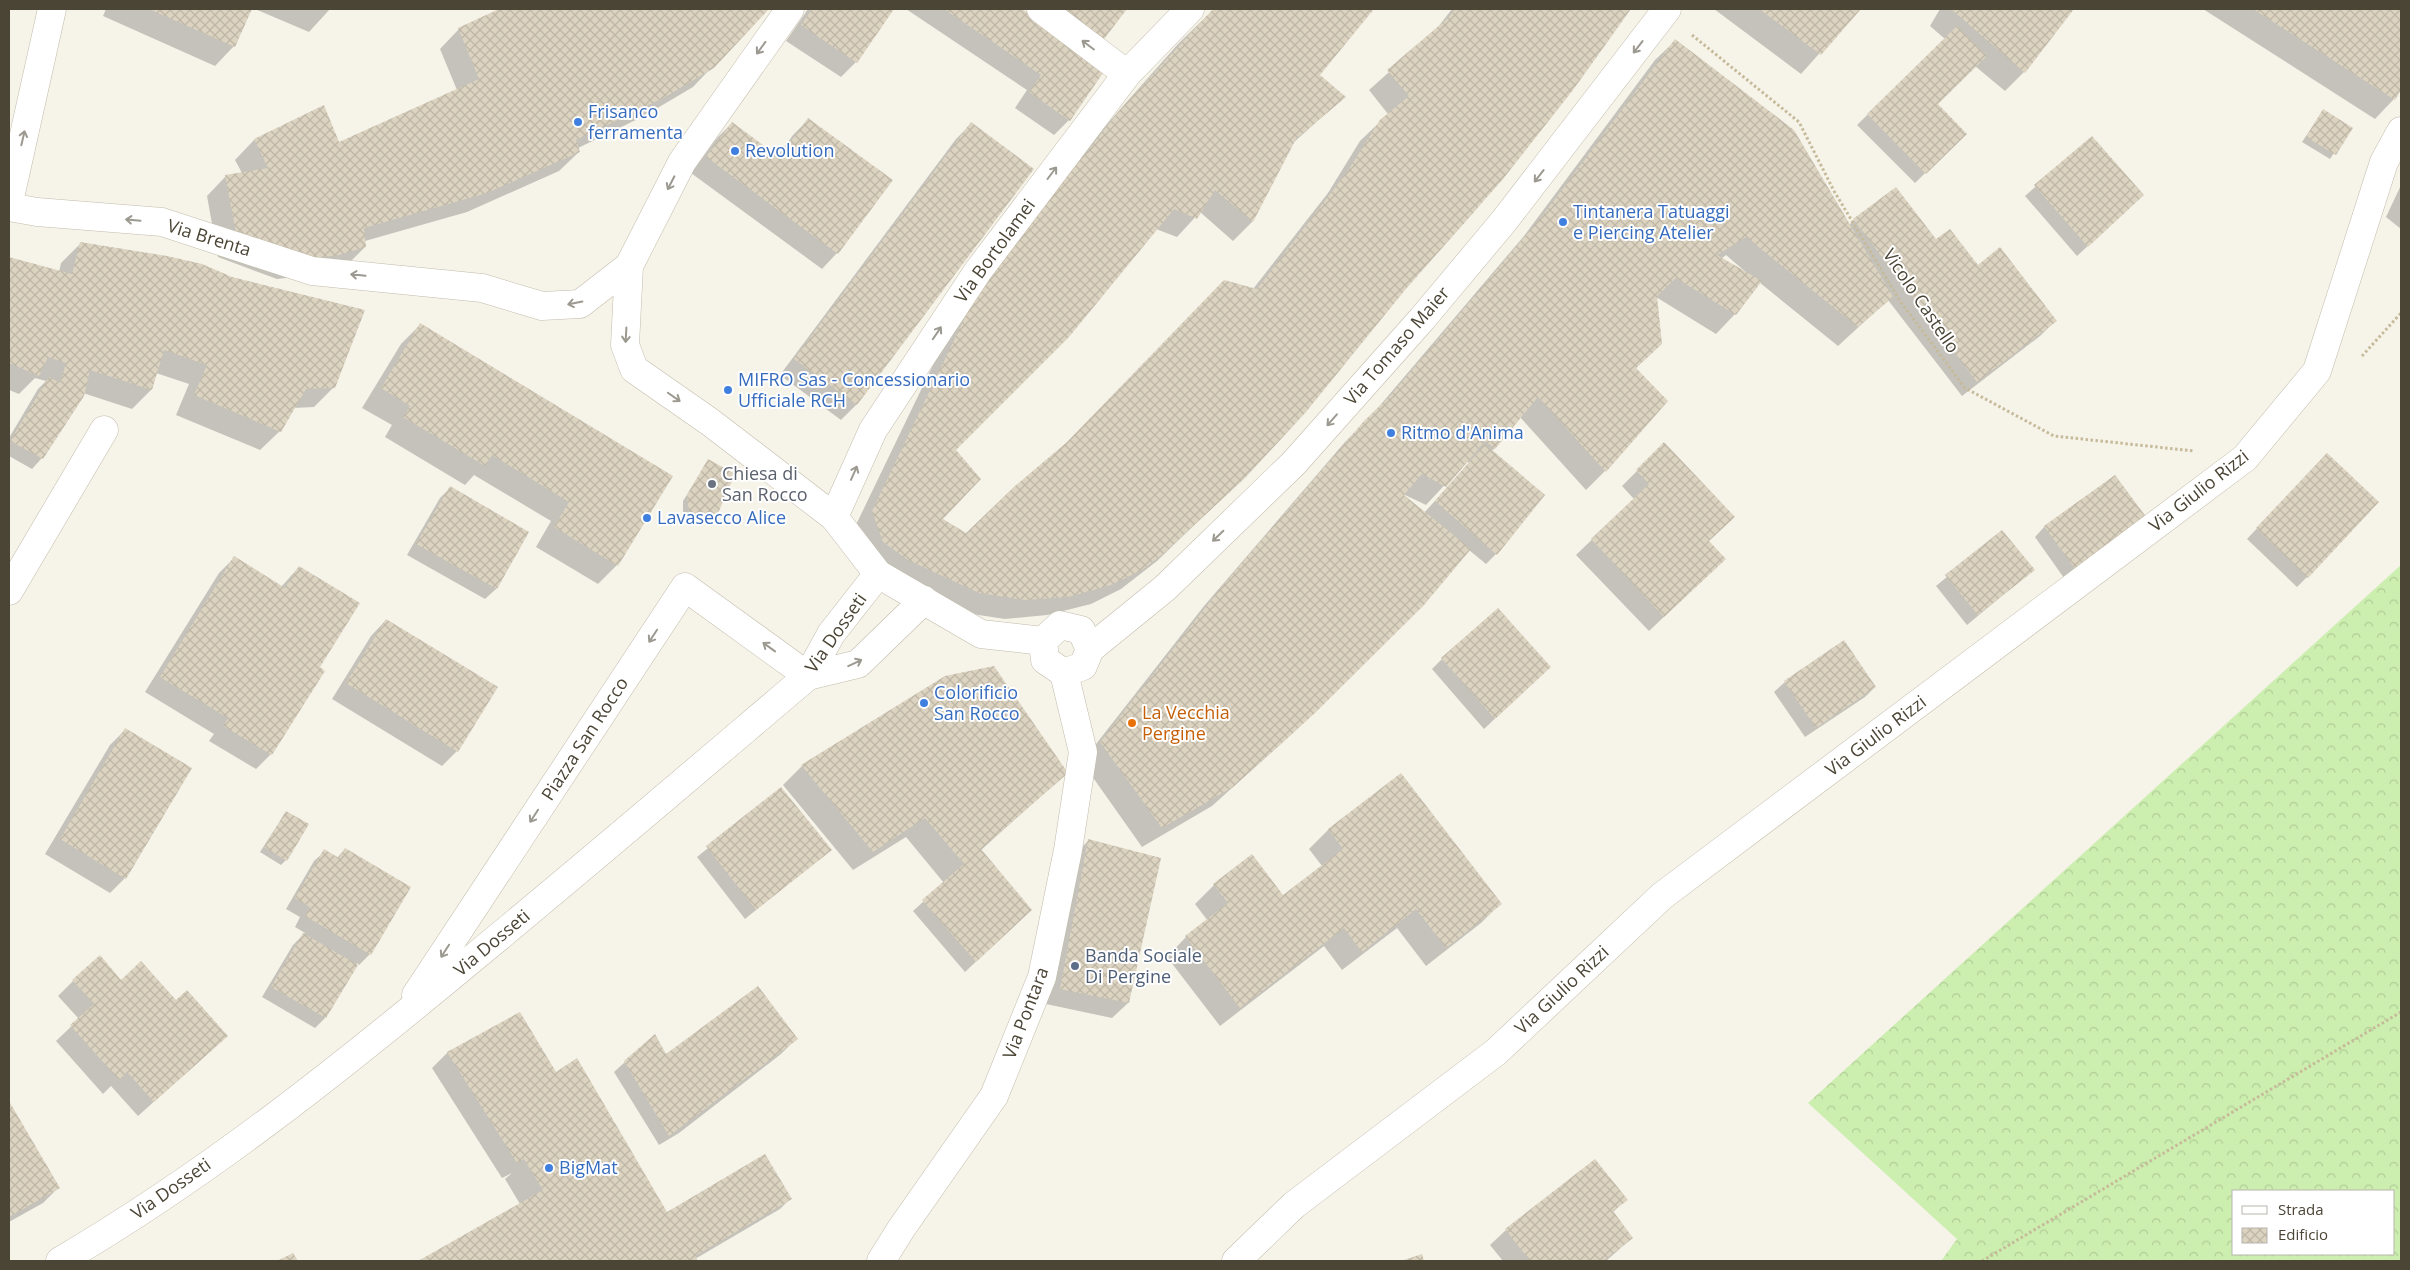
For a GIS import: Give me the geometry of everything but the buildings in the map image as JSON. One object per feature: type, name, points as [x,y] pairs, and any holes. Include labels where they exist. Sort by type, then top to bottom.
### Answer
[{"type":"street","points":[[9,202],[52,9]]},
{"type":"street","points":[[790,9],[682,162],[629,266],[625,345],[634,369],[710,422],[834,517],[878,574],[981,634],[1043,641],[1060,625],[1081,630],[1090,648],[1083,666],[1064,673],[1045,660],[1043,641]]},
{"type":"street","points":[[1041,9],[1127,74]]},
{"type":"street","name":"Via Bortolamei","points":[[834,517],[873,430],[978,271],[1127,74],[1190,9]]},
{"type":"street","name":"Via Tomaso Maier","points":[[1090,648],[1165,588],[1294,463],[1422,319],[1504,221],[1666,11]]},
{"type":"street","name":"Via Giulio Rizzi","points":[[1236,1261],[1294,1205],[1496,1052],[1662,896],[2245,458],[2318,371],[2384,162],[2401,131]]},
{"type":"street","name":"Via Brenta","points":[[9,207],[37,212],[162,222],[312,271],[482,288],[542,306],[580,304],[629,266]]},
{"type":"street","points":[[9,591],[104,430]]},
{"type":"street","name":"Via Dosseti","points":[[60,1261],[113,1230],[309,1092],[400,1019],[808,676],[831,634],[878,574]]},
{"type":"street","name":"Piazza San Rocco","points":[[400,1019],[685,587],[808,676]]},
{"type":"street","points":[[808,676],[858,664],[924,600]]},
{"type":"street","name":"Via Pontara","points":[[881,1261],[901,1229],[994,1096],[1042,977],[1068,850],[1083,752],[1064,673]]},
{"type":"path","name":"Vicolo Castello","points":[[1666,11],[1799,122],[1834,191],[1900,301],[1965,388],[2054,436],[2245,458]]},
{"type":"path","points":[[1982,1261],[2401,1012]]},
{"type":"green space","points":[[2401,565],[2401,1261],[1941,1261],[1957,1239],[1808,1103]]},
{"type":"place","name":"Frisanco ferramenta","points":[[578,122]]},
{"type":"place","name":"Revolution","points":[[735,151]]},
{"type":"place","name":"Tintanera Tatuaggi e Piercing Atelier","points":[[1563,222]]},
{"type":"place","name":"MIFRO Sas - Concessionario Ufficiale RCH","points":[[728,390]]},
{"type":"place","name":"Ritmo d'Anima","points":[[1391,433]]},
{"type":"place","name":"Chiesa di San Rocco","points":[[712,484]]},
{"type":"place","name":"Lavasecco Alice","points":[[647,518]]},
{"type":"place","name":"Colorificio San Rocco","points":[[924,703]]},
{"type":"place","name":"La Vecchia Pergine","points":[[1132,723]]},
{"type":"place","name":"Banda Sociale Di Pergine","points":[[1075,966]]},
{"type":"place","name":"BigMat","points":[[549,1168]]}]
